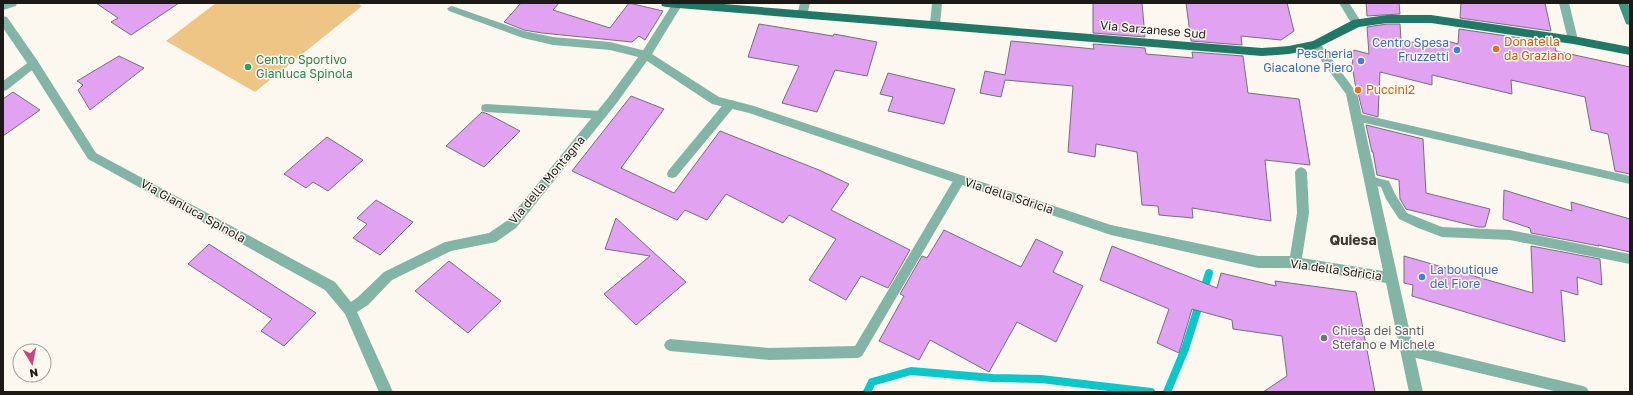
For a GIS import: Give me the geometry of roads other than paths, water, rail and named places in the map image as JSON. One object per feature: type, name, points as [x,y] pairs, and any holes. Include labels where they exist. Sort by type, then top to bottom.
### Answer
[{"type":"main road","name":"Via Sarzanese Sud","points":[[672,4],[935,24],[1262,52],[1289,50],[1315,45],[1357,23],[1388,19],[1431,19],[1573,40],[1630,51]]},
{"type":"street","points":[[3,6],[12,3]]},
{"type":"street","points":[[1344,3],[1357,23]]},
{"type":"street","points":[[1623,3],[1630,21]]},
{"type":"street","name":"Via della Montagna","points":[[350,310],[363,301],[388,276],[449,246],[492,238],[512,224],[600,115],[646,55],[672,4]]},
{"type":"street","name":"Via Gianluca Spinola","points":[[3,20],[33,63],[92,156],[330,286],[350,310],[386,392]]},
{"type":"street","points":[[1315,45],[1351,92],[1416,392]]},
{"type":"street","name":"Via della Sdricia","points":[[646,55],[716,101],[750,109],[1111,230],[1258,262],[1295,262],[1391,278]]},
{"type":"street","points":[[1295,262],[1302,213],[1301,172]]},
{"type":"lane","points":[[802,15],[805,3]]},
{"type":"lane","points":[[935,24],[937,3]]},
{"type":"lane","points":[[1564,3],[1573,40]]},
{"type":"lane","points":[[452,8],[530,36],[553,41],[610,46],[646,55]]},
{"type":"lane","points":[[3,87],[33,63]]},
{"type":"lane","points":[[672,174],[730,104]]},
{"type":"lane","points":[[486,108],[600,115]]},
{"type":"lane","points":[[1356,117],[1630,180]]},
{"type":"lane","points":[[670,345],[769,354],[858,352],[960,179]]},
{"type":"lane","points":[[1370,180],[1385,184],[1390,196],[1403,216],[1442,232],[1510,235],[1630,259]]},
{"type":"lane","points":[[1408,350],[1583,392]]},
{"type":"waterway","points":[[1167,392],[1185,349],[1209,273]]},
{"type":"waterway","points":[[867,392],[872,382],[911,371],[993,378],[1041,379],[1151,392]]},
{"type":"place","name":"Donatella da Graziano","points":[[1496,49]]},
{"type":"place","name":"Centro Spesa Fruzzetti","points":[[1457,50]]},
{"type":"place","name":"Pescheria Giacalone Piero","points":[[1361,61]]},
{"type":"place","name":"Centro Sportivo Gianluca Spinola","points":[[248,67]]},
{"type":"place","name":"Puccini2","points":[[1358,90]]},
{"type":"place","name":"La boutique del Fiore","points":[[1422,277]]},
{"type":"place","name":"Chiesa dei Santi Stefano e Michele","points":[[1324,338]]},
{"type":"district","name":"Quiesa","points":[[1353,240]]}]
